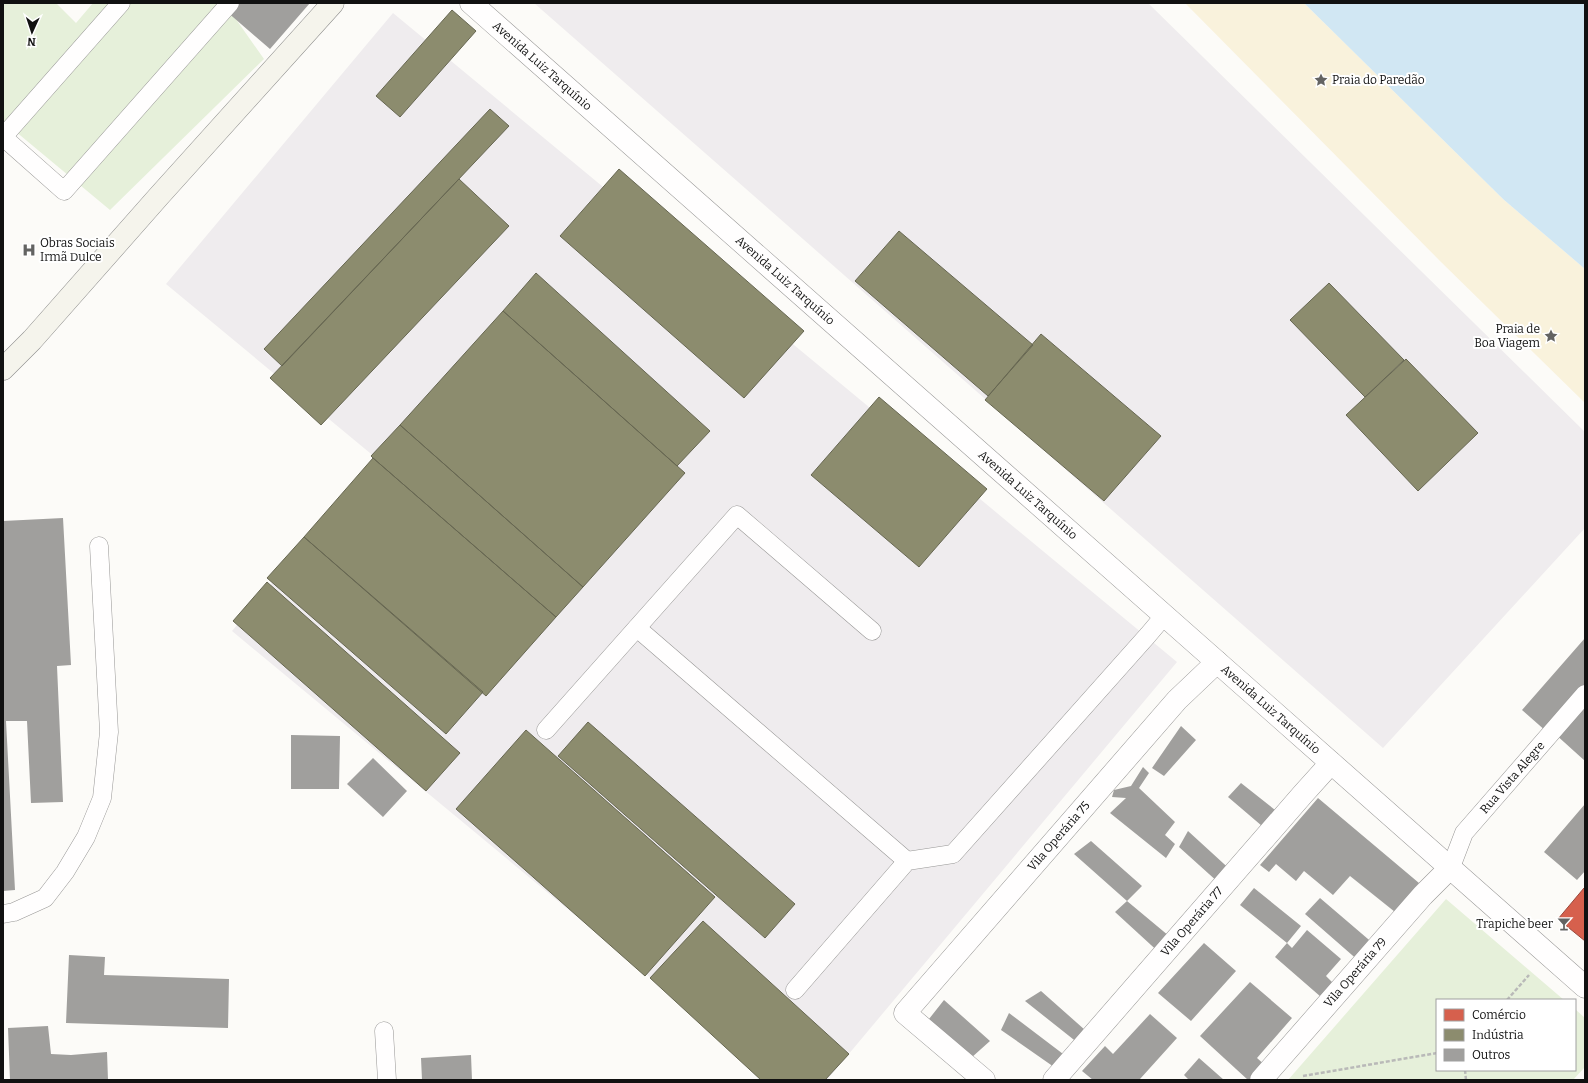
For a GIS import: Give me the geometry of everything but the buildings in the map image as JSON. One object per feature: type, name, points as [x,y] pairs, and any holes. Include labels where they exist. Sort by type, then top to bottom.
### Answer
[{"type":"main road","points":[[3,369],[32,340],[159,196],[333,3]]},
{"type":"street","name":"Avenida Luiz Tarquínio","points":[[471,3],[1164,616],[1451,867],[1585,987]]},
{"type":"street","name":"Vila Operária 75","points":[[984,1080],[905,1013],[1177,700],[1217,662]]},
{"type":"street","name":"Vila Operária 77","points":[[1054,1080],[1331,763]]},
{"type":"street","name":"Vila Operária 79","points":[[1261,1080],[1423,895],[1451,867]]},
{"type":"lane","points":[[121,3],[3,137],[64,191],[230,3]]},
{"type":"lane","points":[[546,730],[738,515],[872,631]]},
{"type":"lane","points":[[3,914],[14,912],[45,898],[65,872],[86,837],[102,798],[109,732],[99,546]]},
{"type":"lane","points":[[795,990],[907,861],[953,854],[1164,616]]},
{"type":"lane","points":[[637,628],[907,861]]},
{"type":"lane","name":"Rua Vista Alegre","points":[[1451,867],[1464,833],[1585,694]]},
{"type":"lane","points":[[384,1031],[387,1080]]},
{"type":"path","points":[[1295,1077],[1436,1053]]},
{"type":"shaded area","points":[[534,3],[1148,3],[1585,432],[1585,528],[1383,748]]},
{"type":"shaded area","points":[[393,13],[1177,662],[827,1080],[774,1080],[232,631],[376,458],[166,284]]},
{"type":"green space","points":[[3,3],[56,3],[76,23],[93,3],[227,3],[226,5],[264,59],[110,210],[3,121]]},
{"type":"green space","points":[[1446,899],[1563,999],[1436,999],[1436,1071],[1576,1071],[1576,1010],[1585,1018],[1585,1067],[1573,1080],[1288,1080]]},
{"type":"sand","name":"Praia do Paredão","points":[[1185,3],[1304,3],[1503,199],[1585,269],[1585,403],[1440,261]]},
{"type":"water","points":[[1304,3],[1585,3],[1585,269],[1503,199]]},
{"type":"place","name":"Praia do Paredão","points":[[1321,80]]},
{"type":"place","name":"Obras Sociais Irmã Dulce","points":[[29,250]]},
{"type":"place","name":"Praia de Boa Viagem","points":[[1551,336]]},
{"type":"place","name":"Trapiche beer","points":[[1564,924]]}]
